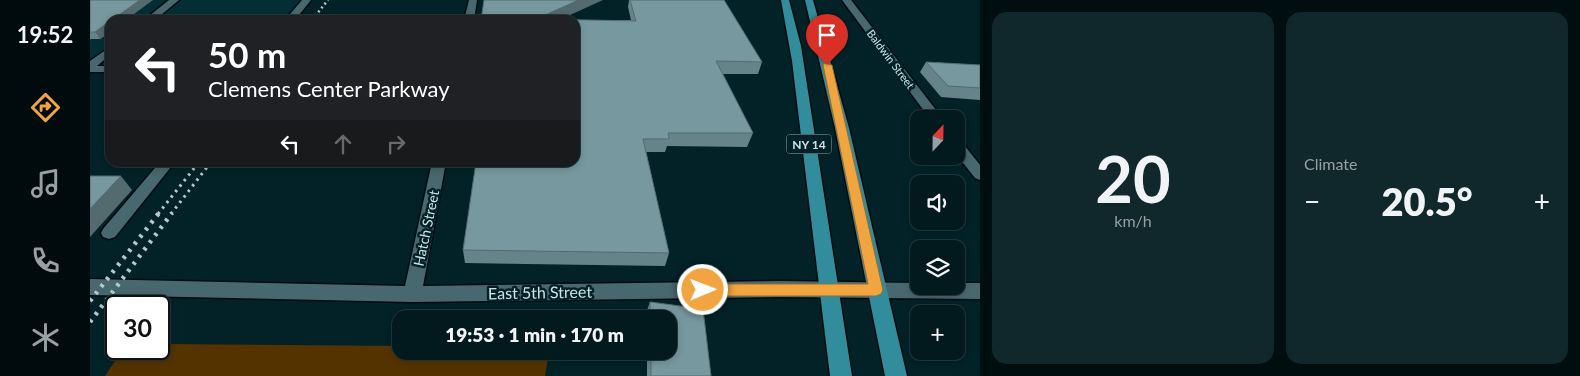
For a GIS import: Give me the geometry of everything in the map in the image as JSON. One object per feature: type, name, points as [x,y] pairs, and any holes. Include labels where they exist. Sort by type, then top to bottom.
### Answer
[{"type":"main road","name":"NY 14","points":[[785,0],[799,65],[821,226],[827,289],[841,376]]},
{"type":"main road","name":"NY 14","points":[[809,0],[830,74],[896,376]]},
{"type":"street","points":[[156,15],[175,0]]},
{"type":"street","points":[[294,15],[307,0]]},
{"type":"street","points":[[470,15],[473,0]]},
{"type":"street","name":"Baldwin Street","points":[[846,0],[930,110]]},
{"type":"street","points":[[90,67],[105,54]]},
{"type":"street","points":[[90,67],[105,68]]},
{"type":"street","points":[[965,156],[980,175]]},
{"type":"street","points":[[108,233],[164,167]]},
{"type":"street","name":"Hatch Street","points":[[412,294],[438,167]]},
{"type":"street","name":"East 5th Street","points":[[95,287],[412,294],[827,289],[980,291]]},
{"type":"shaded area","points":[[90,0],[303,0],[290,15],[105,15],[105,59],[90,59]]},
{"type":"shaded area","points":[[170,344],[392,346],[392,360],[548,360],[545,376],[105,376],[116,360],[170,360]]},
{"type":"building","points":[[90,0],[140,0],[119,15],[105,15],[105,25],[95,32],[90,32]]},
{"type":"building","points":[[484,0],[579,0],[545,15],[482,15]]},
{"type":"building","points":[[630,0],[724,0],[762,62],[716,61],[753,133],[668,133],[669,139],[643,139],[669,253],[463,250],[475,167],[580,167],[580,20],[636,21]]},
{"type":"building","points":[[926,62],[980,65],[980,88],[948,86]]},
{"type":"building","points":[[90,176],[121,176],[90,209]]},
{"type":"building","points":[[650,302],[703,309],[711,376],[651,376],[651,360],[677,360],[677,310],[650,310]]},
{"type":"railway","points":[[316,15],[328,0]]},
{"type":"railway","points":[[158,214],[195,167]]},
{"type":"railway","points":[[171,214],[207,167]]},
{"type":"railway","points":[[90,301],[159,213]]},
{"type":"railway","points":[[90,322],[172,213]]},
{"type":"route","points":[[703,290],[876,290],[827,65]]}]
